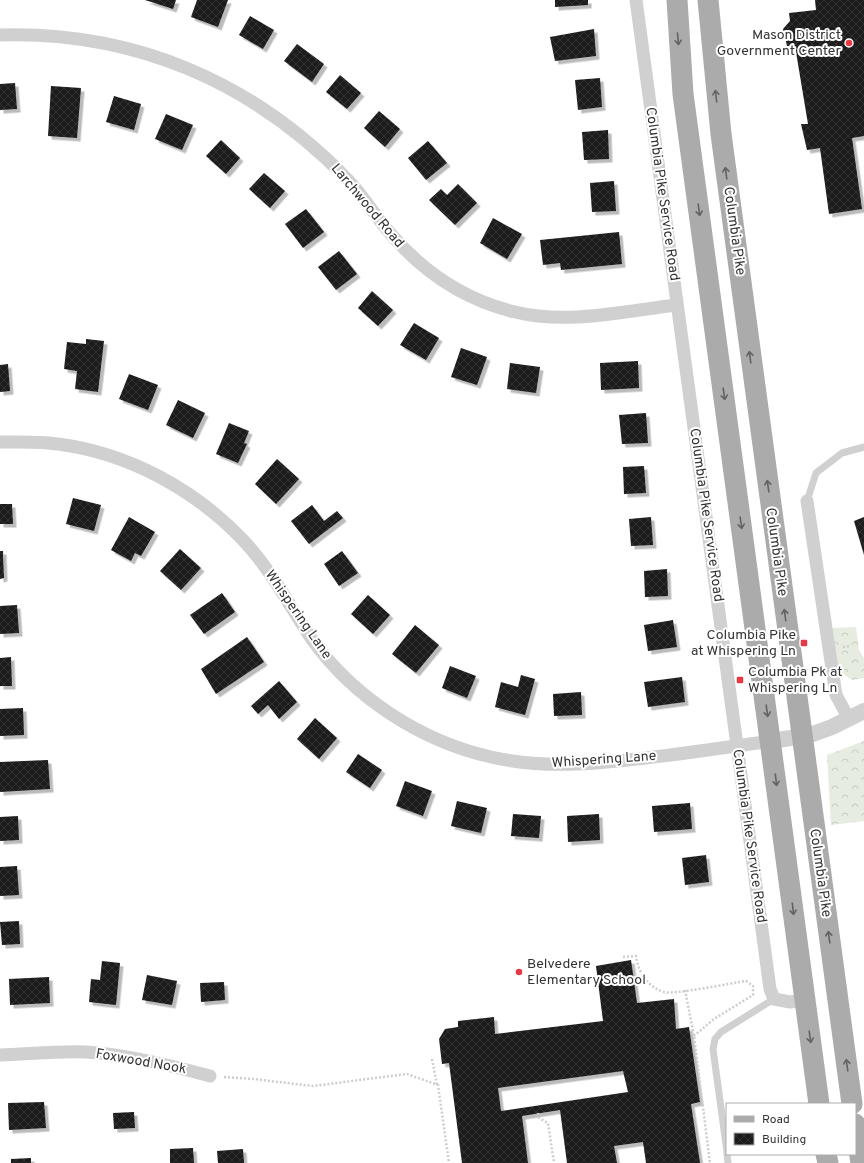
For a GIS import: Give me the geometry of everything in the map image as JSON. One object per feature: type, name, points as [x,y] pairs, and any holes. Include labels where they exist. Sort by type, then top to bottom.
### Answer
[{"type":"main road","points":[[677,0],[683,94],[819,1103]]},
{"type":"main road","name":"Columbia Pike","points":[[708,0],[719,122],[801,737],[852,1103]]},
{"type":"main road","points":[[856,1132],[860,1163]]},
{"type":"street","name":"Columbia Pike Service Road","points":[[636,0],[769,982],[774,999]]},
{"type":"street","name":"Larchwood Road","points":[[0,35],[69,37],[113,44],[161,58],[204,75],[245,96],[282,121],[317,149],[358,192],[388,232],[410,256],[432,274],[457,290],[486,303],[515,312],[542,317],[570,318],[677,305]]},
{"type":"street","name":"Whispering Lane","points":[[0,442],[40,442],[90,450],[124,461],[162,478],[191,495],[219,517],[243,540],[266,568],[313,640],[336,668],[350,682],[392,715],[424,733],[456,747],[490,757],[528,763],[568,765],[605,763],[801,737],[832,727],[864,711]]},
{"type":"street","points":[[807,501],[836,695],[849,719]]},
{"type":"street","points":[[774,999],[790,1002],[805,1000]]},
{"type":"street","name":"Foxwood Nook","points":[[0,1055],[86,1052],[124,1056],[168,1065],[210,1076]]},
{"type":"lane","points":[[807,501],[816,473],[842,453],[864,447]]},
{"type":"lane","points":[[726,1146],[713,1049],[715,1039],[721,1032],[774,999]]},
{"type":"path","points":[[623,958],[636,956],[638,969],[650,984],[664,992],[746,981],[754,986],[753,995],[714,1019],[694,1036]]},
{"type":"path","points":[[686,990],[694,1036],[710,1163]]},
{"type":"path","points":[[432,1059],[438,1085],[449,1163]]},
{"type":"path","points":[[210,1076],[313,1086],[407,1074],[438,1085]]},
{"type":"path","points":[[538,1113],[539,1118],[548,1123],[554,1163]]},
{"type":"green space","points":[[856,627],[859,650],[864,658],[864,678],[852,680],[839,671],[832,628]]},
{"type":"green space","points":[[864,741],[864,821],[831,825],[827,755]]},
{"type":"building","points":[[145,0],[176,0],[173,9]]},
{"type":"building","points":[[197,0],[228,0],[218,27],[191,17]]},
{"type":"building","points":[[555,0],[588,0],[588,5],[555,7]]},
{"type":"building","points":[[815,0],[864,0],[864,136],[852,138],[862,209],[829,214],[820,148],[807,150],[801,124],[808,124],[795,46],[787,46],[783,29],[790,21],[789,13],[816,10]]},
{"type":"building","points":[[250,16],[274,30],[263,49],[239,35]]},
{"type":"building","points":[[594,29],[596,56],[555,61],[550,37]]},
{"type":"building","points":[[297,44],[324,64],[312,82],[284,61]]},
{"type":"building","points":[[340,75],[361,93],[347,109],[326,92]]},
{"type":"building","points":[[600,78],[602,107],[578,110],[575,80]]},
{"type":"building","points":[[15,83],[17,109],[0,110],[0,84]]},
{"type":"building","points":[[51,86],[81,88],[77,138],[48,136]]},
{"type":"building","points":[[114,96],[141,104],[134,130],[106,122]]},
{"type":"building","points":[[379,111],[400,129],[385,147],[364,128]]},
{"type":"building","points":[[166,114],[193,125],[182,150],[155,139]]},
{"type":"building","points":[[608,130],[609,159],[584,160],[582,132]]},
{"type":"building","points":[[221,140],[240,158],[226,174],[206,156]]},
{"type":"building","points":[[428,141],[447,163],[426,180],[408,158]]},
{"type":"building","points":[[264,173],[285,191],[270,208],[249,189]]},
{"type":"building","points":[[614,181],[616,211],[592,212],[590,183]]},
{"type":"building","points":[[458,184],[477,203],[455,225],[429,200],[441,189],[447,195]]},
{"type":"building","points":[[306,209],[324,232],[303,248],[285,224]]},
{"type":"building","points":[[493,218],[522,234],[507,259],[480,243]]},
{"type":"building","points":[[619,232],[622,264],[561,270],[560,263],[543,265],[540,240]]},
{"type":"building","points":[[339,251],[357,274],[336,290],[318,267]]},
{"type":"building","points":[[372,291],[393,310],[378,326],[358,308]]},
{"type":"building","points":[[414,323],[439,338],[426,360],[400,345]]},
{"type":"building","points":[[86,339],[104,341],[98,392],[75,389],[77,371],[64,369],[67,342],[86,344]]},
{"type":"building","points":[[461,348],[487,357],[477,385],[451,377]]},
{"type":"building","points":[[638,361],[639,388],[601,390],[600,363]]},
{"type":"building","points":[[510,363],[540,367],[536,393],[507,389]]},
{"type":"building","points":[[8,364],[10,391],[0,392],[0,365]]},
{"type":"building","points":[[129,374],[158,385],[148,410],[119,399]]},
{"type":"building","points":[[178,400],[205,413],[193,438],[166,425]]},
{"type":"building","points":[[646,413],[648,443],[622,444],[619,415]]},
{"type":"building","points":[[229,423],[249,431],[244,443],[247,444],[238,463],[216,454]]},
{"type":"building","points":[[277,459],[299,479],[276,504],[255,484]]},
{"type":"building","points":[[644,466],[646,493],[624,494],[623,467]]},
{"type":"building","points":[[73,498],[101,505],[94,531],[66,524]]},
{"type":"building","points":[[0,504],[12,504],[13,524],[0,524]]},
{"type":"building","points":[[312,505],[324,521],[337,511],[343,518],[309,544],[291,521]]},
{"type":"building","points":[[129,517],[155,532],[141,556],[135,553],[131,561],[111,550]]},
{"type":"building","points":[[651,517],[653,545],[631,546],[629,519]]},
{"type":"building","points":[[864,517],[864,555],[854,521]]},
{"type":"building","points":[[180,549],[201,568],[181,590],[160,571]]},
{"type":"building","points":[[0,551],[3,551],[4,578],[0,579]]},
{"type":"building","points":[[342,551],[358,573],[339,586],[324,564]]},
{"type":"building","points":[[667,569],[668,596],[645,597],[644,571]]},
{"type":"building","points":[[222,593],[235,612],[204,634],[190,615]]},
{"type":"building","points":[[368,595],[390,615],[373,634],[351,614]]},
{"type":"building","points":[[17,605],[19,633],[0,634],[0,606]]},
{"type":"building","points":[[673,620],[677,647],[648,651],[644,625]]},
{"type":"building","points":[[415,625],[439,645],[416,673],[392,654]]},
{"type":"building","points":[[247,637],[264,662],[216,694],[201,669]]},
{"type":"building","points":[[11,657],[12,686],[0,686],[0,658]]},
{"type":"building","points":[[450,666],[476,676],[467,698],[442,688]]},
{"type":"building","points":[[521,675],[535,679],[525,715],[495,707],[501,682],[518,687]]},
{"type":"building","points":[[682,677],[685,702],[648,707],[644,682]]},
{"type":"building","points":[[279,681],[297,702],[279,719],[268,705],[258,714],[251,706]]},
{"type":"building","points":[[581,692],[582,715],[554,716],[553,694]]},
{"type":"building","points":[[23,708],[24,735],[0,736],[0,709]]},
{"type":"building","points":[[315,718],[337,738],[319,759],[297,739]]},
{"type":"building","points":[[358,754],[382,770],[370,788],[346,772]]},
{"type":"building","points":[[48,760],[50,789],[0,792],[0,762]]},
{"type":"building","points":[[405,781],[432,791],[423,816],[396,806]]},
{"type":"building","points":[[457,801],[487,808],[481,833],[451,826]]},
{"type":"building","points":[[690,803],[692,829],[654,832],[652,806]]},
{"type":"building","points":[[513,814],[541,816],[539,838],[511,836]]},
{"type":"building","points":[[599,814],[600,840],[568,842],[567,816]]},
{"type":"building","points":[[18,816],[19,840],[0,841],[0,817]]},
{"type":"building","points":[[706,855],[709,882],[685,885],[682,858]]},
{"type":"building","points":[[17,866],[19,895],[0,896],[0,867]]},
{"type":"building","points":[[19,921],[20,944],[2,945],[0,922]]},
{"type":"building","points":[[631,960],[637,1003],[674,999],[676,1029],[689,1027],[700,1102],[691,1104],[700,1163],[646,1163],[643,1142],[614,1146],[617,1163],[567,1163],[560,1110],[522,1116],[528,1163],[462,1163],[449,1063],[442,1064],[439,1039],[445,1029],[458,1027],[458,1021],[494,1017],[495,1034],[603,1021],[596,966]],"holes":[[[623,1071],[628,1092],[501,1111],[498,1088]]]},
{"type":"building","points":[[102,961],[120,963],[116,1005],[89,1002],[91,979],[100,980]]},
{"type":"building","points":[[147,975],[177,981],[172,1005],[142,1000]]},
{"type":"building","points":[[49,977],[50,1003],[10,1005],[9,979]]},
{"type":"building","points":[[224,982],[225,1000],[201,1002],[200,983]]},
{"type":"building","points":[[44,1102],[46,1128],[9,1130],[8,1103]]},
{"type":"building","points":[[134,1112],[135,1128],[114,1129],[113,1113]]},
{"type":"building","points":[[193,1148],[194,1163],[170,1163],[170,1149]]},
{"type":"building","points":[[243,1149],[244,1163],[218,1163],[217,1151]]},
{"type":"building","points":[[31,1158],[31,1163],[11,1163],[11,1159]]},
{"type":"place","name":"Mason District Government Center","points":[[849,43]]},
{"type":"place","name":"Columbia Pike at Whispering Ln","points":[[804,643]]},
{"type":"place","name":"Columbia Pk at Whispering Ln","points":[[740,680]]},
{"type":"place","name":"Belvedere Elementary School","points":[[519,972]]}]
